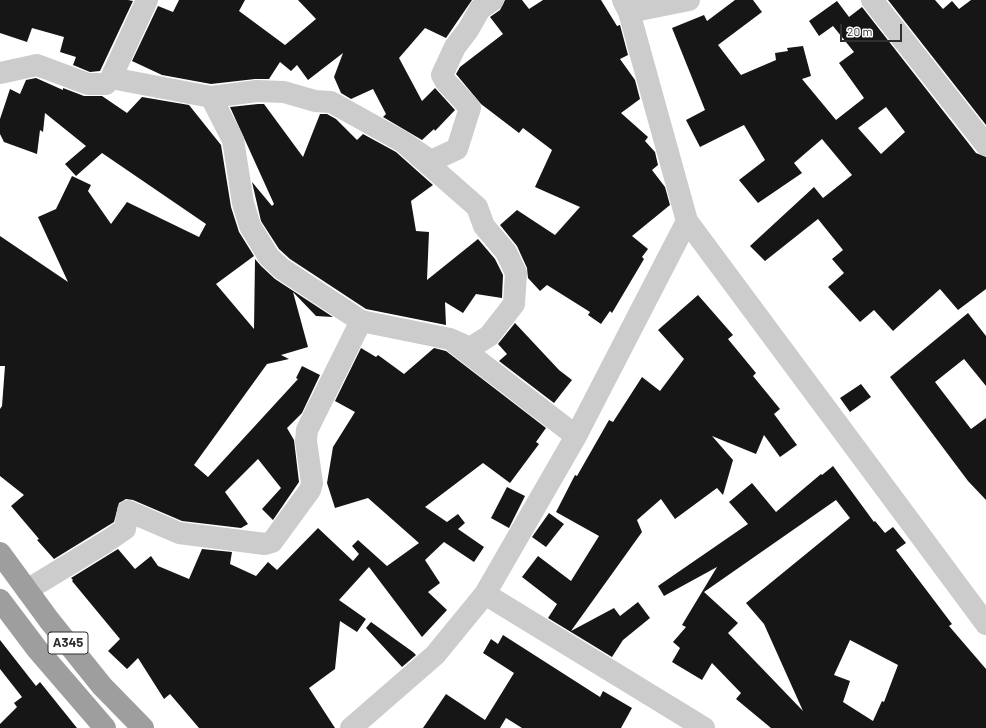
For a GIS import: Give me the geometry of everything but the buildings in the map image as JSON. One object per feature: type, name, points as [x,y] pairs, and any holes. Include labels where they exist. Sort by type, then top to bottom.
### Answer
[{"type":"highway","name":"A345","points":[[0,553],[102,686],[143,728]]},
{"type":"highway","name":"A345","points":[[0,600],[37,649],[105,728]]},
{"type":"street","points":[[0,73],[37,65],[88,84],[106,84],[111,78],[147,0]]},
{"type":"street","points":[[689,0],[626,6],[687,222],[986,624]]},
{"type":"street","points":[[872,0],[986,145]]},
{"type":"street","points":[[111,78],[211,97],[243,92],[277,92],[315,101],[331,102],[403,142],[431,161],[457,149],[470,108],[446,82],[442,75],[454,47],[468,30],[480,3]]},
{"type":"street","points":[[211,97],[233,140],[243,203],[250,226],[260,245],[269,257],[282,269],[361,321],[450,339],[470,348],[489,336],[514,304],[516,273],[506,252],[484,226],[477,207],[403,142]]},
{"type":"street","points":[[351,728],[435,655],[485,594],[576,436],[687,222]]},
{"type":"street","points":[[27,590],[125,529],[128,511],[180,534],[265,544],[272,542],[310,490],[312,484],[306,441],[308,430],[361,321]]},
{"type":"street","points":[[450,339],[576,436]]},
{"type":"street","points":[[485,594],[704,728]]}]
